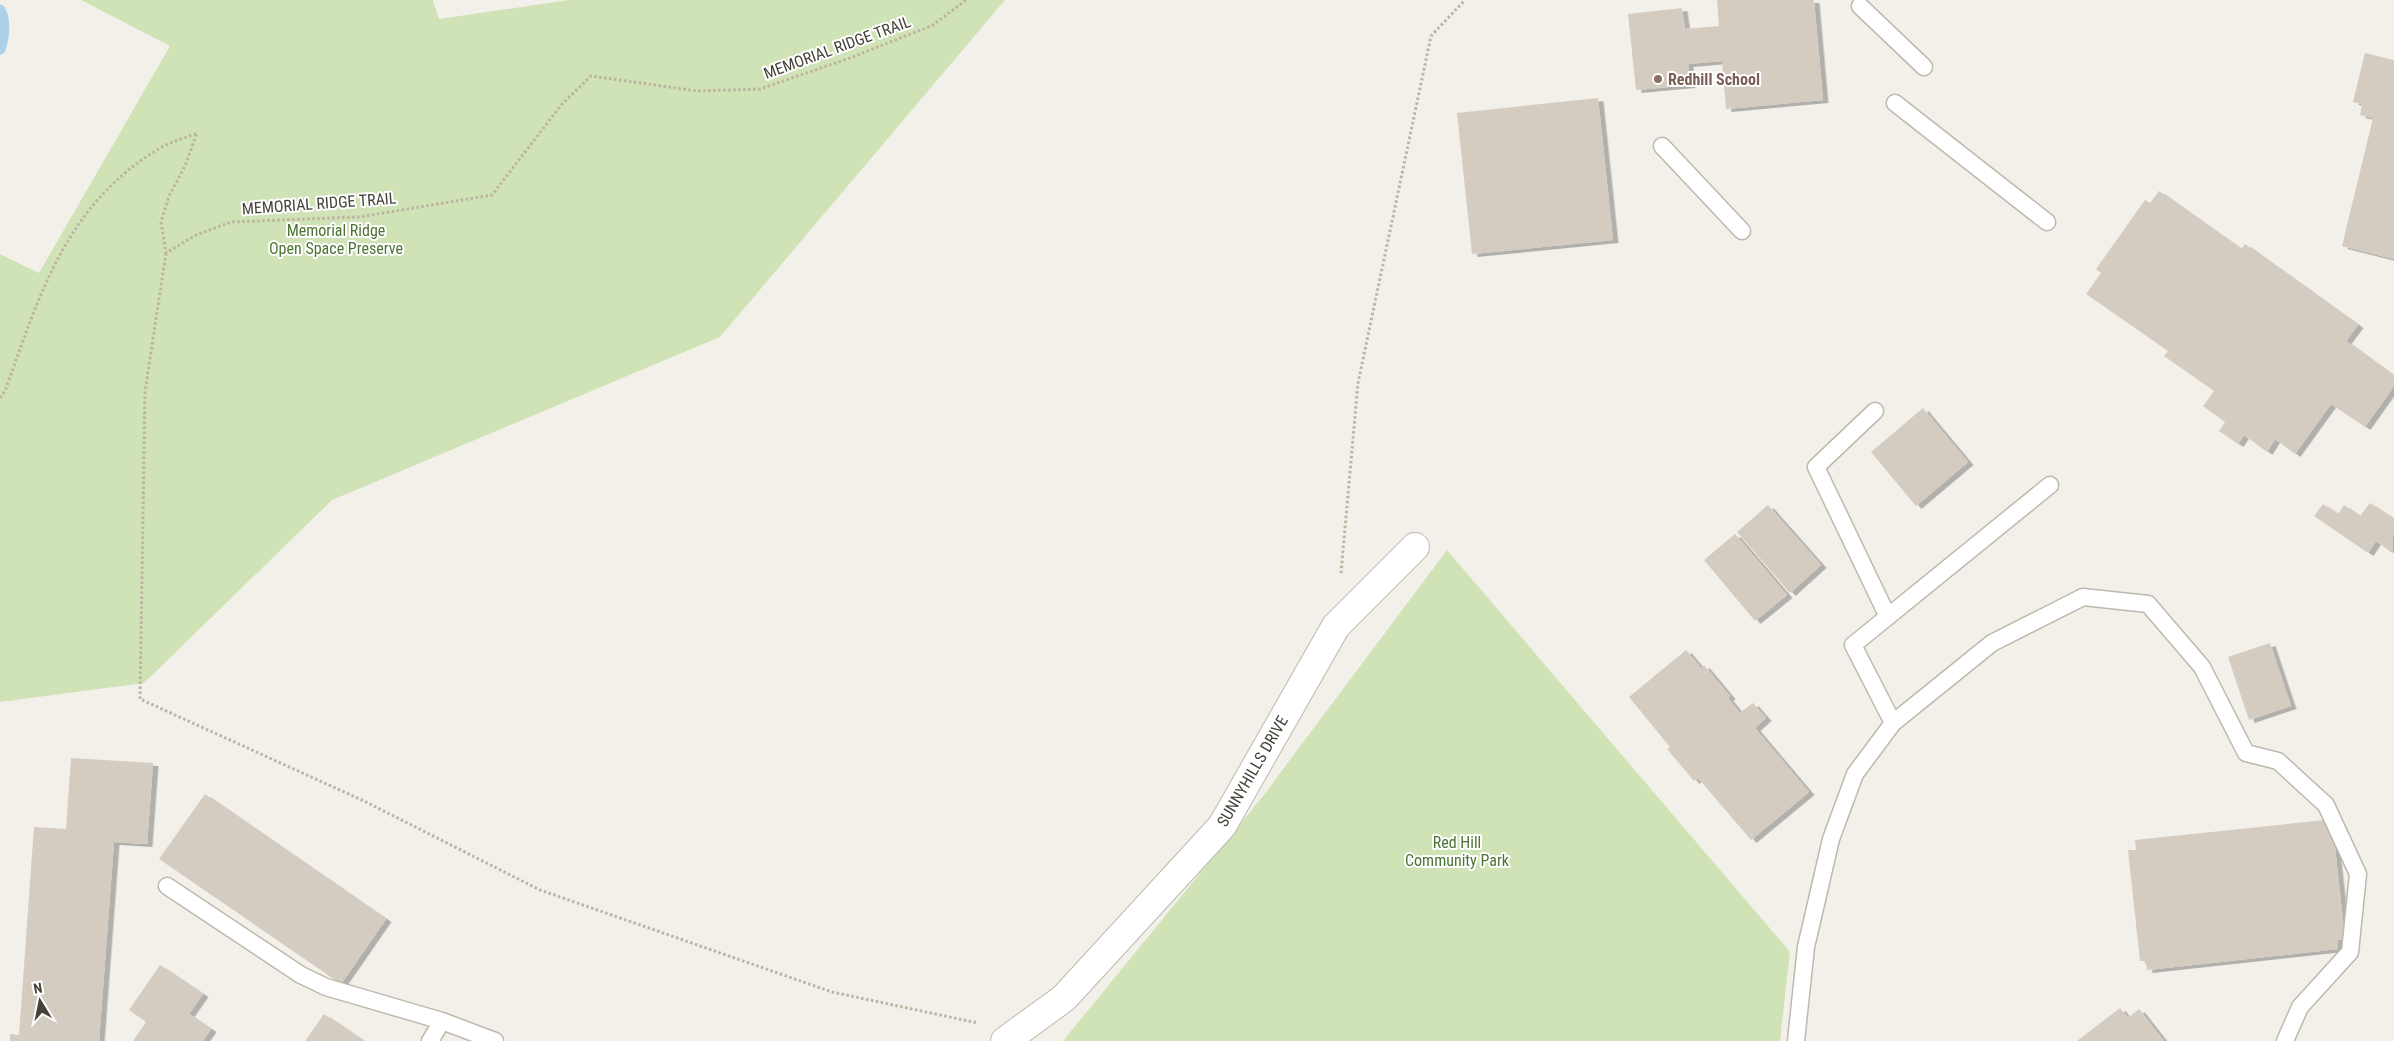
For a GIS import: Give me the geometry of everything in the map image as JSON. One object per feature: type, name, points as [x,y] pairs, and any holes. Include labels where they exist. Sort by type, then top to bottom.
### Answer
[{"type":"street","name":"SUNNYHILLS DRIVE","points":[[1011,1036],[1064,998],[1222,826],[1336,626],[1415,547]]},
{"type":"lane","points":[[1860,6],[1924,67]]},
{"type":"lane","points":[[1895,103],[2047,222]]},
{"type":"lane","points":[[1662,146],[1742,231]]},
{"type":"lane","points":[[1875,411],[1816,467],[1888,617]]},
{"type":"lane","points":[[1893,722],[1853,645],[2050,485]]},
{"type":"lane","points":[[1796,1041],[1806,948],[1831,839],[1855,774],[1893,722],[1992,643],[2083,597],[2148,604],[2202,667],[2246,753],[2278,761],[2326,805],[2358,874],[2350,952],[2300,1007],[2285,1041]]},
{"type":"lane","points":[[168,886],[301,975],[318,983],[442,1021],[495,1041]]},
{"type":"lane","points":[[430,1041],[442,1021]]},
{"type":"path","name":"MEMORIAL RIDGE TRAIL","points":[[166,253],[196,235],[231,222],[359,217],[492,195],[562,104],[591,76],[696,91],[760,89],[850,58],[933,25],[966,0]]},
{"type":"path","points":[[1336,626],[1358,383],[1431,36],[1464,0]]},
{"type":"path","points":[[0,398],[5,391],[54,262],[87,211],[125,174],[162,147],[197,133],[185,166],[168,196],[161,222],[166,253],[144,392],[140,699],[364,801],[540,890],[832,992],[1011,1036]]},
{"type":"green space","name":"Memorial Ridge Open Space Preserve","points":[[81,0],[433,0],[439,19],[569,0],[1005,0],[720,337],[332,500],[144,683],[0,702],[0,254],[39,273],[170,46]]},
{"type":"green space","name":"Red Hill Community Park","points":[[1447,550],[1790,952],[1780,1041],[1063,1041],[1263,796]]},
{"type":"building","points":[[1717,0],[1814,0],[1823,100],[1726,109],[1722,61],[1688,64],[1690,85],[1636,90],[1628,14],[1682,8],[1685,29],[1719,26]]},
{"type":"building","points":[[2365,53],[2394,60],[2394,259],[2342,246],[2373,118],[2360,115],[2362,104],[2353,102]]},
{"type":"building","points":[[1598,98],[1613,240],[1472,254],[1457,113]]},
{"type":"building","points":[[2159,191],[2241,249],[2245,244],[2358,325],[2346,341],[2394,376],[2394,386],[2365,427],[2331,404],[2295,454],[2275,439],[2267,452],[2244,435],[2238,444],[2219,431],[2225,422],[2203,406],[2214,391],[2164,356],[2168,351],[2086,294],[2101,273],[2096,269],[2145,200],[2150,203]]},
{"type":"building","points":[[1923,408],[1968,462],[1916,506],[1871,452]]},
{"type":"building","points":[[2370,503],[2394,519],[2392,553],[2376,541],[2368,553],[2314,516],[2323,504],[2338,514],[2344,505],[2360,516]]},
{"type":"building","points":[[1768,505],[1821,565],[1790,593],[1737,532]]},
{"type":"building","points":[[1735,534],[1787,595],[1755,621],[1704,560]]},
{"type":"building","points":[[2270,643],[2291,706],[2249,720],[2228,657]]},
{"type":"building","points":[[1686,650],[1701,668],[1704,665],[1730,696],[1728,698],[1740,713],[1753,703],[1766,718],[1755,728],[1809,792],[1751,840],[1698,778],[1694,781],[1667,749],[1670,747],[1629,697]]},
{"type":"building","points":[[71,758],[153,763],[147,844],[114,842],[99,1041],[10,1041],[10,1034],[19,1035],[34,827],[66,829]]},
{"type":"building","points":[[205,794],[386,919],[341,984],[159,859]]},
{"type":"building","points":[[2325,820],[2326,829],[2333,829],[2345,940],[2337,940],[2338,949],[2147,970],[2146,961],[2140,961],[2128,850],[2136,850],[2135,840]]},
{"type":"building","points":[[160,965],[203,994],[189,1014],[211,1029],[203,1041],[133,1041],[146,1022],[129,1010]]},
{"type":"building","points":[[2120,1008],[2128,1018],[2139,1009],[2164,1041],[2077,1041]]},
{"type":"building","points":[[324,1014],[364,1041],[305,1041]]},
{"type":"waterway","points":[[0,10],[4,29],[0,49]]},
{"type":"place","name":"Redhill School","points":[[1658,79]]}]
